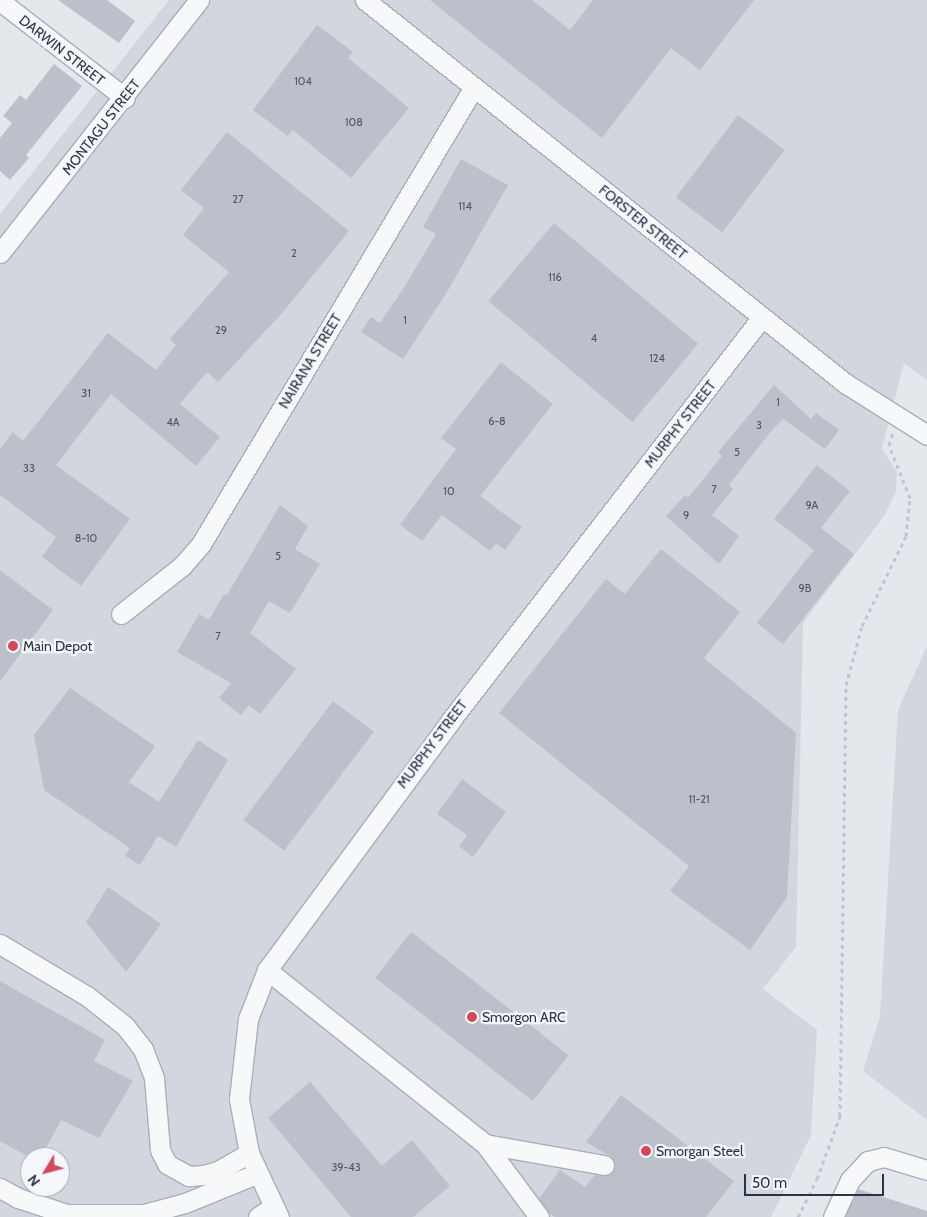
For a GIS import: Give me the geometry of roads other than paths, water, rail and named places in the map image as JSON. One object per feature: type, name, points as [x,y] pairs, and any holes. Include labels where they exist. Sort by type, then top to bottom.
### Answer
[{"type":"street","name":"MONTAGU STREET","points":[[0,253],[125,98],[199,0]]},
{"type":"street","name":"FORSTER STREET","points":[[365,0],[845,383],[927,435]]},
{"type":"street","name":"DARWIN STREET","points":[[0,1],[125,98]]},
{"type":"street","name":"NAIRANA STREET","points":[[121,614],[182,566],[201,544],[474,87]]},
{"type":"street","name":"MURPHY STREET","points":[[270,1214],[248,1154],[239,1099],[240,1073],[248,1019],[267,970],[445,728],[762,317]]},
{"type":"street","points":[[0,944],[87,996],[125,1026],[143,1049],[154,1078],[160,1150],[167,1164],[189,1176],[203,1175],[218,1171],[248,1154]]},
{"type":"street","points":[[267,970],[485,1144],[539,1217]]},
{"type":"street","points":[[485,1144],[604,1165]]},
{"type":"street","points":[[833,1217],[850,1180],[868,1161],[884,1157],[927,1170]]},
{"type":"street","points":[[0,1188],[18,1198],[67,1214],[136,1214],[185,1203],[256,1174]]},
{"type":"place","name":"Main Depot","points":[[13,646]]},
{"type":"place","name":"Smorgon ARC","points":[[472,1017]]},
{"type":"place","name":"Smorgan Steel","points":[[646,1151]]}]
